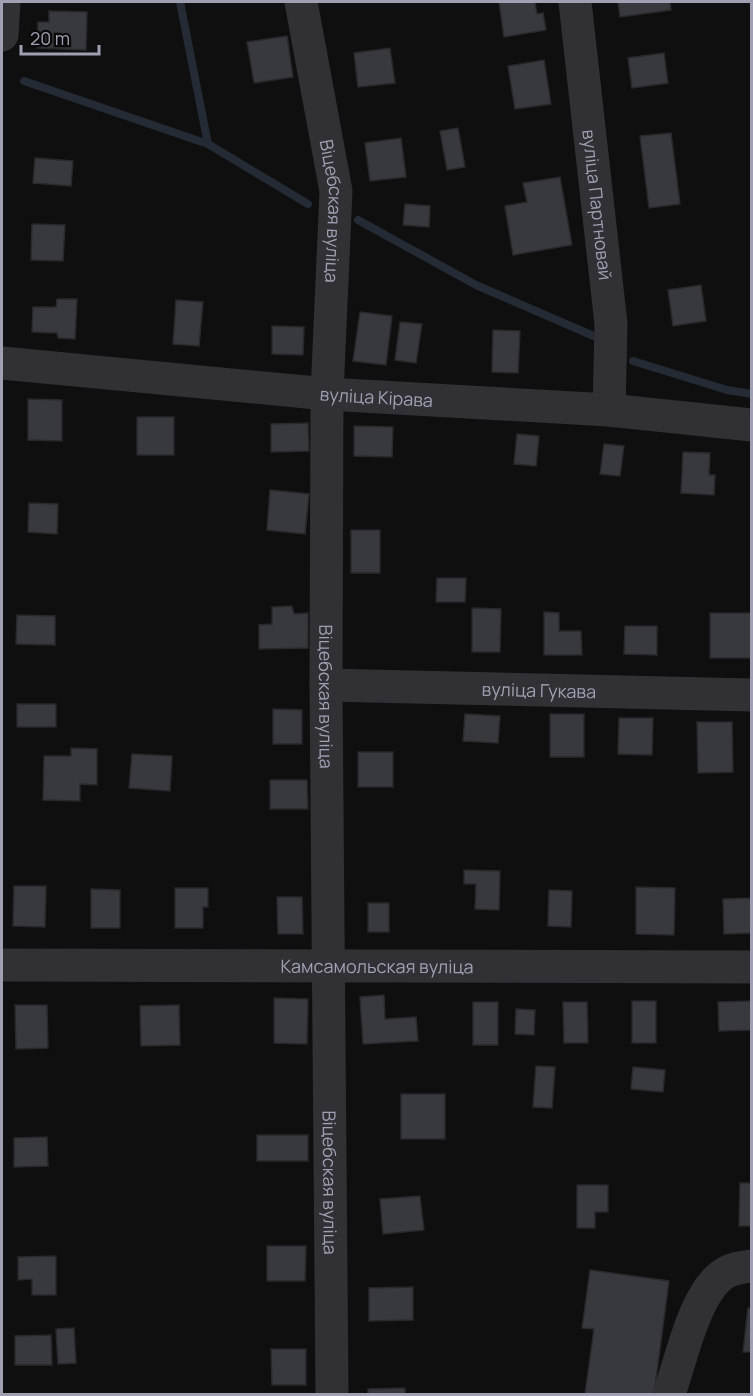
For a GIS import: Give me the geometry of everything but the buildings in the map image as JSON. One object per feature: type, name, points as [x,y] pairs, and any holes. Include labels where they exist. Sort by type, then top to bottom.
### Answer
[{"type":"street","points":[[2,35],[4,2]]},
{"type":"street","name":"Віцебская вуліца","points":[[301,2],[336,191],[327,394],[326,685],[332,1395]]},
{"type":"street","name":"вуліца Партновай","points":[[575,2],[611,324],[609,410]]},
{"type":"street","name":"вуліца Кірава","points":[[2,363],[327,394],[609,410],[752,425]]},
{"type":"street","name":"вуліца Гукава","points":[[326,685],[752,695]]},
{"type":"street","name":"Камсамольская вуліца","points":[[2,965],[752,967]]},
{"type":"street","points":[[669,1395],[696,1312],[708,1290],[727,1272],[752,1266]]},
{"type":"waterway","points":[[180,2],[208,144]]},
{"type":"waterway","points":[[24,81],[208,144],[308,204]]},
{"type":"waterway","points":[[358,220],[476,285],[596,337]]},
{"type":"waterway","points":[[633,361],[727,390],[752,394]]}]
